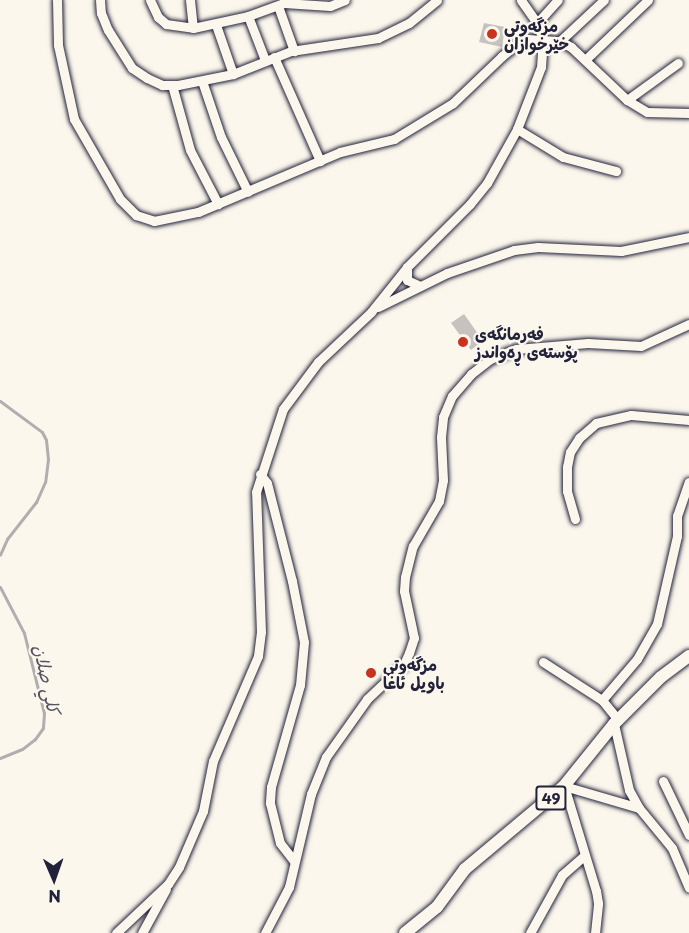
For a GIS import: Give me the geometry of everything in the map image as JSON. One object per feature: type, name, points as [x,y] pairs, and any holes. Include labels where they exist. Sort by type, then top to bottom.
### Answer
[{"type":"main road","name":"49","points":[[405,933],[436,907],[465,869],[564,786],[616,722],[661,677],[689,656]]},
{"type":"street","points":[[57,0],[58,45],[74,119],[120,199],[136,215],[154,221],[176,218],[218,204],[340,152],[385,142],[407,133],[453,103],[519,42],[543,39],[560,41],[585,60],[627,100],[647,112],[689,113]]},
{"type":"street","points":[[100,0],[101,13],[108,30],[132,68],[147,78],[172,85],[233,74],[294,51],[378,38],[409,23],[437,0]]},
{"type":"street","points":[[150,0],[158,17],[166,24],[194,28],[216,25],[248,16],[282,3],[330,6],[345,0]]},
{"type":"street","points":[[190,0],[194,28]]},
{"type":"street","points":[[142,933],[158,908],[168,884],[194,838],[203,811],[213,761],[258,656],[261,632],[256,492],[283,409],[297,387],[332,348],[371,312],[407,267],[470,204],[487,183],[518,129],[541,67],[543,39],[537,23],[521,0]]},
{"type":"street","points":[[537,23],[558,0]]},
{"type":"street","points":[[560,41],[604,0]]},
{"type":"street","points":[[585,60],[648,0]]},
{"type":"street","points":[[282,3],[294,51]]},
{"type":"street","points":[[248,16],[320,161]]},
{"type":"street","points":[[216,25],[233,74]]},
{"type":"street","points":[[627,100],[678,63]]},
{"type":"street","points":[[202,81],[221,137],[248,192]]},
{"type":"street","points":[[172,85],[190,150],[218,204]]},
{"type":"street","points":[[518,129],[563,157],[616,171]]},
{"type":"street","points":[[371,312],[468,264],[514,250],[538,247],[621,251],[689,237]]},
{"type":"street","points":[[407,267],[407,280],[420,286]]},
{"type":"street","points":[[265,933],[288,886],[311,794],[326,757],[361,707],[404,664],[409,653],[414,638],[404,591],[405,577],[413,546],[439,501],[443,480],[441,437],[443,417],[452,396],[471,374],[490,359],[516,349],[588,343],[641,346],[689,324]]},
{"type":"street","points":[[575,519],[567,491],[567,467],[570,452],[579,438],[596,423],[631,414],[689,420]]},
{"type":"street","points":[[260,474],[267,483],[304,642],[300,685],[271,787],[270,803],[280,843],[294,861]]},
{"type":"street","points":[[602,700],[637,660],[657,624],[677,536],[677,516],[689,482]]},
{"type":"street","points":[[543,662],[602,700],[616,722],[629,790],[639,808],[672,848],[689,888]]},
{"type":"street","points":[[663,781],[689,835]]},
{"type":"street","points":[[564,786],[639,808]]},
{"type":"street","points":[[564,786],[598,903],[595,933]]},
{"type":"street","points":[[530,933],[562,875],[584,856]]},
{"type":"street","points":[[116,933],[168,884]]},
{"type":"building","name":"مزگەوتی خێرخوازان","points":[[484,23],[505,27],[502,47],[479,42]]},
{"type":"building","points":[[464,314],[483,341],[471,350],[451,323]]},
{"type":"waterway","name":"كلي صلان","points":[[0,401],[42,432],[46,440],[48,459],[45,482],[36,502],[7,539],[0,555]]},
{"type":"waterway","name":"كلي صلان","points":[[0,587],[24,633],[44,713],[43,728],[35,739],[22,749],[0,758]]},
{"type":"place","name":"مزگەوتی خێرخوازان","points":[[492,34]]},
{"type":"place","name":"فەرمانگەی پۆستەی ڕەواندز","points":[[463,342]]},
{"type":"place","name":"مزگەوتی باویل ئاغا","points":[[371,673]]}]
